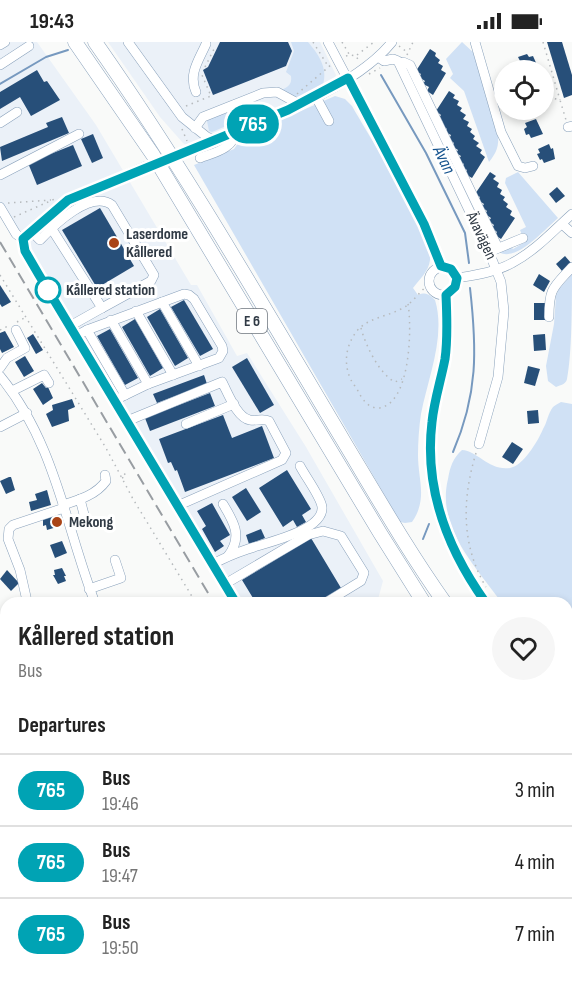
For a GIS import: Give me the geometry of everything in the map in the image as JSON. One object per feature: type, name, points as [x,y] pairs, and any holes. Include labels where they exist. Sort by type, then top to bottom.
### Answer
[{"type":"highway","name":"E 6","points":[[75,42],[153,155],[420,597]]},
{"type":"highway","name":"E 6","points":[[95,42],[136,100],[204,207],[382,504],[441,597]]},
{"type":"street","points":[[0,45],[5,42]]},
{"type":"street","points":[[128,42],[170,103],[187,123],[215,140]]},
{"type":"street","points":[[328,42],[424,224],[441,266]]},
{"type":"street","points":[[184,151],[215,140],[295,103],[316,97],[364,68],[392,42]]},
{"type":"street","points":[[470,42],[474,51],[478,52]]},
{"type":"street","points":[[475,42],[506,144],[515,162],[521,167],[533,166]]},
{"type":"street","points":[[0,64],[29,46]]},
{"type":"street","points":[[196,92],[193,74],[210,47]]},
{"type":"street","points":[[378,57],[402,63]]},
{"type":"street","name":"Ävavägen","points":[[402,63],[494,250],[496,270],[501,282],[504,303],[501,357],[494,394],[479,444]]},
{"type":"street","points":[[195,128],[202,117],[263,93],[277,92],[295,103]]},
{"type":"street","points":[[316,97],[329,121]]},
{"type":"street","points":[[0,123],[17,112]]},
{"type":"street","points":[[200,158],[230,146],[237,130]]},
{"type":"street","points":[[0,175],[80,134]]},
{"type":"street","points":[[23,239],[68,200],[146,166]]},
{"type":"street","points":[[32,231],[40,240],[69,214],[90,203],[107,201],[112,205],[154,274],[151,281],[70,326]]},
{"type":"street","points":[[2,205],[16,234],[23,239],[25,251],[232,597]]},
{"type":"street","points":[[457,278],[496,270],[512,263],[530,251],[572,214]]},
{"type":"street","points":[[44,219],[102,308]]},
{"type":"street","points":[[562,224],[572,233]]},
{"type":"street","points":[[494,250],[523,238]]},
{"type":"street","points":[[441,266],[451,269],[457,278],[455,287],[446,295],[447,343],[432,421],[430,472],[444,526],[465,571],[487,597]]},
{"type":"street","points":[[441,266],[431,273],[429,284],[433,292],[446,295]]},
{"type":"street","points":[[549,317],[549,297],[552,290],[572,267]]},
{"type":"street","points":[[76,336],[111,320],[184,294],[194,299],[222,346],[223,351],[219,358],[148,384],[115,400]]},
{"type":"street","points":[[162,302],[199,366]]},
{"type":"street","points":[[136,311],[173,375]]},
{"type":"street","points":[[111,320],[148,384]]},
{"type":"street","points":[[0,368],[7,358],[25,348],[16,330]]},
{"type":"street","points":[[87,330],[124,395]]},
{"type":"street","points":[[12,391],[44,375],[49,383]]},
{"type":"street","points":[[0,376],[27,413],[42,443],[92,597]]},
{"type":"street","points":[[127,421],[222,382],[242,417],[249,420],[266,419],[269,421],[284,447],[285,457],[282,460],[177,506]]},
{"type":"street","points":[[186,424],[234,404]]},
{"type":"street","points":[[0,427],[27,413]]},
{"type":"street","points":[[213,564],[228,556],[287,537],[314,522],[321,511],[321,503],[300,466]]},
{"type":"street","points":[[26,597],[20,570],[8,539],[9,529],[13,525],[80,499],[106,482]]},
{"type":"street","points":[[80,499],[86,522]]},
{"type":"street","points":[[223,504],[233,520],[237,533],[234,548],[228,556]]},
{"type":"street","points":[[224,583],[315,531],[330,532],[344,539],[361,567],[364,578],[335,597]]},
{"type":"street","points":[[224,583],[286,543],[287,537]]},
{"type":"street","points":[[89,589],[121,578],[115,560]]},
{"type":"path","points":[[313,42],[328,66]]},
{"type":"path","points":[[342,42],[350,55]]},
{"type":"path","points":[[356,56],[374,42]]},
{"type":"path","points":[[402,42],[399,46],[408,53]]},
{"type":"path","points":[[402,63],[413,42]]},
{"type":"path","points":[[543,42],[570,126]]},
{"type":"path","points":[[183,107],[211,96],[201,70],[207,66],[210,47]]},
{"type":"path","points":[[295,103],[328,66],[350,55],[356,56],[370,75],[383,67]]},
{"type":"path","points":[[554,98],[560,100]]},
{"type":"path","points":[[2,205],[52,200]]},
{"type":"path","points":[[0,275],[192,597]]},
{"type":"path","points":[[408,304],[410,345],[403,378],[395,396],[379,408],[366,403],[351,381],[347,369],[348,345],[367,322],[402,309],[429,284]]},
{"type":"path","points":[[361,327],[367,348],[384,373],[395,382],[403,378]]},
{"type":"path","points":[[479,444],[470,474],[465,522],[473,562],[488,597]]},
{"type":"path","points":[[122,478],[126,476],[124,473]]},
{"type":"shaded area","points":[[0,42],[37,42],[96,125],[191,285],[197,285],[237,356],[247,353],[306,447],[383,581],[379,597],[236,597],[0,203]]},
{"type":"shaded area","points":[[108,42],[320,42],[336,75],[333,83],[305,100],[189,147],[160,117]]},
{"type":"shaded area","points":[[291,42],[308,42],[323,67],[323,85],[308,95],[298,97],[282,90],[291,81],[291,76],[286,72],[294,51]]},
{"type":"shaded area","points":[[462,42],[475,54],[498,134],[497,149],[489,162],[464,91],[450,78],[453,74],[446,59]]},
{"type":"shaded area","points":[[335,96],[345,99],[352,106],[410,207],[428,247],[430,260],[428,268],[413,288],[418,295],[427,294],[435,300],[438,328],[435,357],[420,419],[418,455],[421,497],[417,514],[412,522],[400,522],[194,165],[234,149],[243,136]]},
{"type":"shaded area","points":[[256,100],[261,111],[212,132],[209,131],[207,121],[212,117]]},
{"type":"shaded area","points":[[518,172],[558,218],[522,249],[506,254],[499,252],[509,245],[513,249],[525,242],[520,230],[526,227],[505,183],[506,178]]},
{"type":"shaded area","points":[[572,274],[569,368],[566,382],[556,387],[548,381],[546,366],[554,324],[556,296]]},
{"type":"shaded area","points":[[561,402],[572,404],[572,597],[497,597],[470,561],[453,530],[446,497],[451,467],[462,450],[496,467],[515,466],[530,452],[554,406]]},
{"type":"building","points":[[220,42],[288,42],[292,51],[286,66],[213,95],[203,70],[208,67]]},
{"type":"building","points":[[547,42],[562,42],[572,75],[572,95],[564,98]]},
{"type":"building","points":[[430,49],[436,53],[435,56],[440,60],[438,63],[443,66],[441,70],[446,73],[433,95],[427,91],[429,87],[423,84],[425,81],[416,71]]},
{"type":"building","points":[[527,54],[529,57],[533,56],[535,60],[520,60],[518,57]]},
{"type":"building","points":[[37,70],[60,100],[31,116],[20,97],[0,109],[0,92]]},
{"type":"building","points":[[449,91],[455,95],[453,98],[459,101],[457,105],[462,108],[460,111],[466,115],[463,119],[469,122],[467,126],[472,129],[470,132],[475,136],[473,139],[479,143],[476,146],[482,150],[480,153],[485,157],[472,178],[465,174],[467,170],[462,167],[464,164],[458,160],[461,156],[456,153],[458,150],[452,146],[454,143],[449,139],[451,135],[445,132],[447,129],[438,119],[441,115],[436,111]]},
{"type":"building","points":[[62,117],[69,133],[2,161],[0,147],[48,127],[46,123]]},
{"type":"building","points":[[536,120],[543,134],[531,138],[529,134],[526,135],[525,123]]},
{"type":"building","points":[[93,134],[103,158],[92,163],[81,139]]},
{"type":"building","points":[[549,144],[551,149],[553,148],[555,159],[544,163],[537,154],[540,153],[538,149]]},
{"type":"building","points":[[73,145],[82,166],[37,185],[28,163]]},
{"type":"building","points":[[490,172],[496,176],[493,179],[499,183],[497,187],[502,190],[500,194],[505,197],[503,200],[508,204],[506,207],[512,211],[510,215],[515,218],[501,239],[495,235],[497,232],[492,228],[494,225],[489,221],[491,218],[485,214],[487,211],[482,207],[484,204],[475,194]]},
{"type":"building","points":[[557,187],[565,196],[556,203],[549,194]]},
{"type":"building","points":[[100,208],[134,266],[97,288],[62,230]]},
{"type":"building","points":[[565,256],[571,263],[562,271],[556,264]]},
{"type":"building","points":[[539,274],[550,281],[544,292],[533,285]]},
{"type":"building","points":[[0,285],[11,302],[2,307],[0,304]]},
{"type":"building","points":[[184,300],[213,349],[200,356],[171,307]]},
{"type":"building","points":[[534,303],[545,303],[545,320],[534,320]]},
{"type":"building","points":[[160,309],[188,358],[175,366],[147,317]]},
{"type":"building","points":[[135,319],[163,368],[150,376],[122,327]]},
{"type":"building","points":[[110,329],[138,378],[125,385],[97,336]]},
{"type":"building","points":[[5,331],[14,347],[2,353],[0,333]]},
{"type":"building","points":[[33,334],[43,350],[36,354],[27,338]]},
{"type":"building","points":[[545,334],[546,350],[534,351],[533,335]]},
{"type":"building","points":[[25,356],[34,371],[24,377],[15,362]]},
{"type":"building","points":[[247,358],[274,405],[260,413],[232,367]]},
{"type":"building","points":[[528,366],[540,369],[535,386],[524,383]]},
{"type":"building","points":[[204,375],[207,384],[157,403],[153,394]]},
{"type":"building","points":[[42,383],[46,388],[48,387],[53,398],[43,405],[33,389]]},
{"type":"building","points":[[210,393],[215,406],[150,431],[145,418]]},
{"type":"building","points":[[72,399],[75,407],[68,410],[69,421],[52,427],[46,414],[53,410],[52,405]]},
{"type":"building","points":[[538,410],[539,423],[528,424],[527,411]]},
{"type":"building","points":[[223,415],[232,438],[262,426],[274,458],[185,492],[177,470],[175,471],[171,462],[168,463],[159,439]]},
{"type":"building","points":[[512,442],[523,449],[513,464],[502,457]]},
{"type":"building","points":[[287,470],[311,509],[302,515],[306,522],[297,527],[293,520],[283,527],[259,488]]},
{"type":"building","points":[[11,477],[15,490],[6,494],[0,481]]},
{"type":"building","points":[[246,488],[261,512],[247,521],[232,497]]},
{"type":"building","points":[[47,490],[51,505],[31,511],[29,502],[37,500],[35,494]]},
{"type":"building","points":[[212,503],[230,535],[220,541],[224,546],[215,552],[202,529],[206,526],[197,511]]},
{"type":"building","points":[[57,512],[60,526],[47,530],[46,525],[43,526],[43,516]]},
{"type":"building","points":[[261,529],[265,538],[249,544],[246,535]]},
{"type":"building","points":[[311,538],[341,588],[326,597],[252,597],[242,580]]},
{"type":"building","points":[[62,541],[67,553],[55,558],[50,545]]},
{"type":"building","points":[[62,568],[66,581],[58,584],[53,575],[55,575],[54,570]]},
{"type":"building","points":[[7,570],[19,583],[11,591],[0,579]]},
{"type":"waterway","points":[[0,84],[46,57],[68,50]]},
{"type":"waterway","name":"Ävan","points":[[381,75],[426,153],[465,233],[469,263]]},
{"type":"waterway","name":"Ävan","points":[[453,452],[467,411],[474,372],[474,332],[470,288]]},
{"type":"waterway","name":"Ävan","points":[[423,539],[429,524]]},
{"type":"railway","points":[[0,242],[210,597]]},
{"type":"bus line","name":"765","points":[[232,597],[39,275],[25,251],[22,244],[23,239],[59,206],[82,193],[288,110],[348,78],[424,224],[441,266],[451,269],[457,278],[455,287],[446,295],[447,343],[432,421],[430,472],[444,526],[465,571],[482,597]]},
{"type":"place","name":"Laserdome Kållered","points":[[114,243]]},
{"type":"place","name":"Kållered station","points":[[48,290]]},
{"type":"place","name":"Mekong","points":[[57,522]]}]
